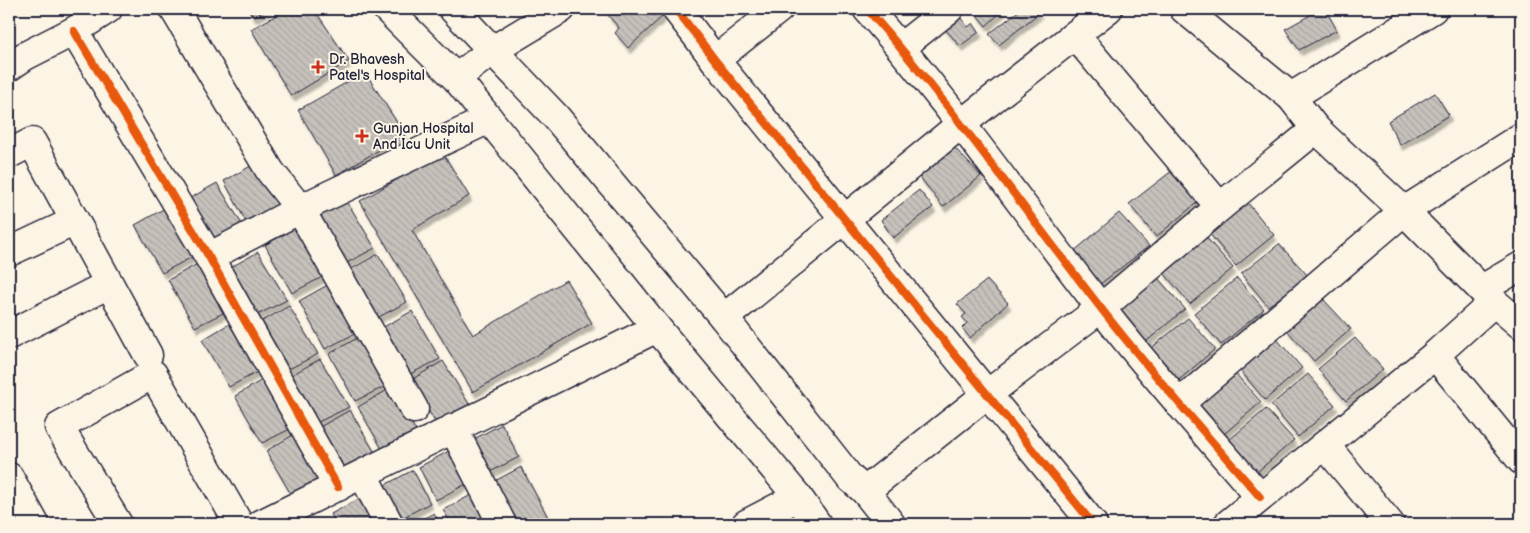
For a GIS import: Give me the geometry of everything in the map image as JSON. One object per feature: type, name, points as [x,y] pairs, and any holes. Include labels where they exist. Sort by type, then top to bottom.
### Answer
[{"type":"main road","points":[[9,67],[25,56],[74,31],[108,9]]},
{"type":"main road","points":[[174,9],[270,171],[300,209],[414,409]]},
{"type":"main road","points":[[387,9],[456,78],[657,328],[798,497],[817,524]]},
{"type":"main road","points":[[453,9],[556,117],[724,318],[850,478],[865,492],[892,524]]},
{"type":"main road","points":[[456,78],[493,50],[561,9]]},
{"type":"main road","points":[[676,9],[715,60],[845,218],[986,395],[1093,524]]},
{"type":"main road","points":[[715,60],[779,9]]},
{"type":"main road","points":[[867,9],[901,47],[1101,308],[1179,404],[1260,497]]},
{"type":"main road","points":[[901,47],[949,9]]},
{"type":"main road","points":[[724,318],[961,124],[1108,9]]},
{"type":"main road","points":[[1184,9],[1291,97],[1316,129],[1404,211],[1488,296],[1521,325]]},
{"type":"main road","points":[[1291,97],[1433,9]]},
{"type":"main road","points":[[74,31],[210,257],[338,487]]},
{"type":"main road","points":[[1074,35],[1220,207]]},
{"type":"main road","points":[[210,257],[300,209],[489,119]]},
{"type":"main road","points":[[865,492],[986,395],[1101,308],[1316,129]]},
{"type":"main road","points":[[1179,404],[1404,211],[1521,137]]},
{"type":"main road","points":[[9,154],[32,142],[148,355]]},
{"type":"main road","points":[[9,252],[75,221]]},
{"type":"main road","points":[[1228,524],[1435,354],[1488,296],[1521,266]]},
{"type":"main road","points":[[9,335],[109,284]]},
{"type":"main road","points":[[261,524],[657,328]]},
{"type":"main road","points":[[1435,354],[1521,460]]},
{"type":"main road","points":[[118,524],[59,427],[153,374],[239,524]]},
{"type":"main road","points":[[452,428],[502,524]]},
{"type":"main road","points":[[1325,445],[1390,524]]},
{"type":"main road","points":[[363,474],[389,524]]},
{"type":"main road","points":[[12,492],[35,524]]},
{"type":"main road","points":[[746,524],[798,497]]},
{"type":"building","points":[[248,9],[269,9],[253,17]]},
{"type":"building","points":[[288,9],[314,9],[349,61],[291,96],[251,29]]},
{"type":"building","points":[[613,9],[659,9],[664,15],[628,48],[615,33],[619,28],[607,14]]},
{"type":"building","points":[[972,9],[1002,9],[1003,10],[986,26]]},
{"type":"building","points":[[1021,9],[1035,9],[1039,13],[999,45],[989,34]]},
{"type":"building","points":[[1321,9],[1325,9],[1337,30],[1299,50],[1285,29]]},
{"type":"building","points":[[954,10],[968,27],[973,23],[979,32],[960,46],[939,22]]},
{"type":"building","points":[[365,72],[405,135],[336,175],[298,110]]},
{"type":"building","points":[[1435,93],[1449,115],[1400,145],[1388,121]]},
{"type":"building","points":[[954,147],[981,176],[943,207],[919,176]]},
{"type":"building","points":[[443,153],[469,196],[412,230],[473,335],[566,280],[592,323],[473,392],[360,201]]},
{"type":"building","points":[[256,163],[285,211],[250,229],[224,181]]},
{"type":"building","points":[[1173,170],[1200,200],[1156,237],[1129,204]]},
{"type":"building","points":[[217,183],[246,231],[212,249],[185,201]]},
{"type":"building","points":[[919,190],[933,207],[893,238],[881,220]]},
{"type":"building","points":[[346,200],[375,248],[341,266],[314,218]]},
{"type":"building","points":[[1248,203],[1274,235],[1236,266],[1209,233]]},
{"type":"building","points":[[167,207],[196,255],[162,273],[135,225]]},
{"type":"building","points":[[1119,213],[1149,246],[1099,285],[1072,253]]},
{"type":"building","points":[[297,227],[326,275],[292,293],[265,245]]},
{"type":"building","points":[[1206,237],[1233,268],[1190,304],[1163,272]]},
{"type":"building","points":[[1279,244],[1309,277],[1268,306],[1241,274]]},
{"type":"building","points":[[258,252],[287,300],[253,317],[226,270]]},
{"type":"building","points":[[378,254],[407,302],[373,320],[346,272]]},
{"type":"building","points":[[201,262],[229,310],[195,327],[168,280]]},
{"type":"building","points":[[1158,278],[1185,309],[1142,345],[1114,313]]},
{"type":"building","points":[[1237,278],[1264,309],[1221,345],[1194,313]]},
{"type":"building","points":[[987,280],[1008,303],[970,338],[962,328],[967,323],[962,317],[966,314],[957,304]]},
{"type":"building","points":[[331,283],[360,331],[325,349],[299,301]]},
{"type":"building","points":[[1323,299],[1351,329],[1314,361],[1286,329]]},
{"type":"building","points":[[289,306],[318,354],[283,372],[257,324]]},
{"type":"building","points":[[412,311],[440,359],[406,376],[380,329]]},
{"type":"building","points":[[1188,318],[1215,349],[1173,385],[1145,353]]},
{"type":"building","points":[[234,321],[263,369],[229,387],[202,340]]},
{"type":"building","points":[[361,336],[390,384],[355,401],[329,354]]},
{"type":"building","points":[[1275,337],[1302,368],[1265,400],[1238,368]]},
{"type":"building","points":[[1355,338],[1383,369],[1346,401],[1318,369]]},
{"type":"building","points":[[320,359],[349,407],[314,424],[288,377]]},
{"type":"building","points":[[443,361],[472,409],[438,427],[411,380]]},
{"type":"building","points":[[1233,371],[1261,402],[1224,434],[1196,402]]},
{"type":"building","points":[[1308,374],[1335,405],[1298,437],[1271,405]]},
{"type":"building","points":[[267,377],[296,426],[262,443],[235,396]]},
{"type":"building","points":[[391,388],[419,436],[385,454],[358,407]]},
{"type":"building","points":[[1266,409],[1294,440],[1257,472],[1229,440]]},
{"type":"building","points":[[350,410],[378,458],[344,476],[318,428]]},
{"type":"building","points":[[502,424],[519,457],[488,473],[472,440]]},
{"type":"building","points":[[298,432],[327,480],[293,498],[266,451]]},
{"type":"building","points":[[449,451],[466,484],[436,500],[419,467]]},
{"type":"building","points":[[521,467],[550,521],[543,524],[513,524],[491,483]]},
{"type":"building","points":[[413,470],[430,503],[400,519],[383,486]]},
{"type":"building","points":[[473,494],[490,524],[451,524],[443,510]]},
{"type":"building","points":[[360,498],[374,524],[336,524],[331,514]]},
{"type":"building","points":[[434,513],[440,524],[413,524]]},
{"type":"cycle path","points":[[676,9],[715,60],[1093,524]]},
{"type":"cycle path","points":[[867,9],[957,118],[1119,331],[1178,403],[1260,497]]},
{"type":"cycle path","points":[[74,31],[209,257],[338,487]]},
{"type":"place","name":"Dr. Bhavesh Patel's Hospital","points":[[318,67]]},
{"type":"place","name":"Gunjan Hospital And Icu Unit","points":[[362,136]]}]
